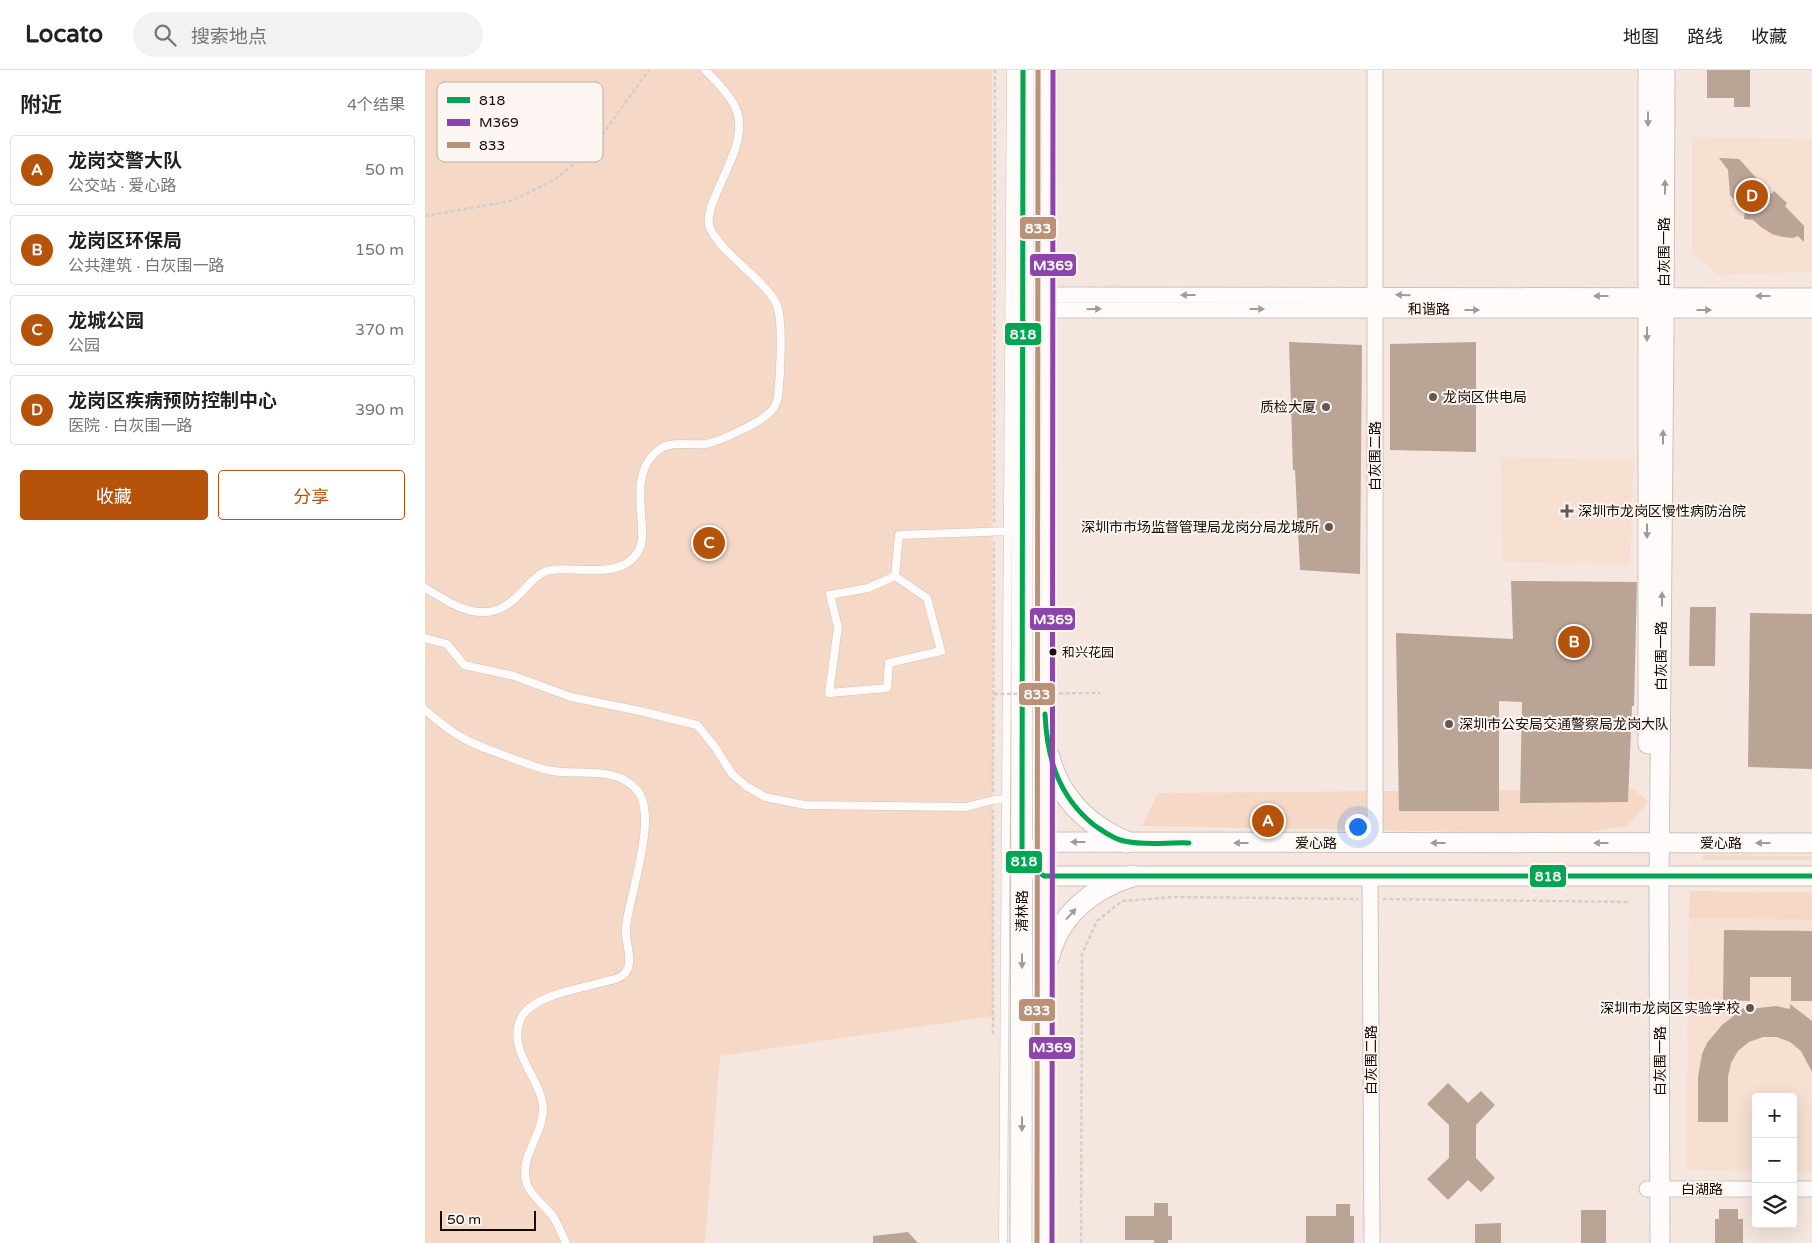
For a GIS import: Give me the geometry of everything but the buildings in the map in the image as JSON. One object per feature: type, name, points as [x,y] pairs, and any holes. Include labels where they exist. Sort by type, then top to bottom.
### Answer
[{"type":"main road","name":"清林路","points":[[1021,1243],[1022,860],[1015,530],[1023,70]]},
{"type":"main road","name":"清林路","points":[[1044,1243],[1046,70]]},
{"type":"main road","points":[[1045,739],[1052,769],[1063,792],[1092,823],[1109,835],[1126,842]]},
{"type":"main road","points":[[1044,973],[1052,944],[1065,921],[1080,904],[1115,882],[1132,876]]},
{"type":"street","name":"白灰围二路","points":[[1375,70],[1375,843]]},
{"type":"street","name":"白灰围一路","points":[[1648,70],[1656,303]]},
{"type":"street","name":"白灰围一路","points":[[1660,1243],[1654,1189],[1656,303],[1665,70]]},
{"type":"street","name":"和谐路","points":[[1656,303],[1812,296]]},
{"type":"street","name":"和谐路","points":[[1045,302],[1656,303],[1812,310]]},
{"type":"street","name":"爱心路","points":[[1045,842],[1812,843]]},
{"type":"street","points":[[1045,842],[1022,860],[1044,876],[1812,876]]},
{"type":"street","name":"白灰围二路","points":[[1370,876],[1372,1243]]},
{"type":"street","name":"白灰围一路","points":[[1647,1243],[1654,1189]]},
{"type":"street","name":"白湖路","points":[[1654,1189],[1752,1189]]},
{"type":"street","points":[[1797,1189],[1812,1189]]},
{"type":"lane","points":[[425,588],[448,601],[480,612],[504,608],[518,598],[533,581],[549,570],[607,570],[618,567],[634,556],[641,544],[640,481],[646,463],[657,451],[669,444],[712,442],[763,418],[775,407],[781,329],[779,310],[770,294],[728,252],[709,226],[712,204],[737,142],[739,116],[734,103],[705,70]]},
{"type":"lane","points":[[1003,1243],[1005,799],[1015,530],[1011,70]]},
{"type":"lane","points":[[895,576],[899,535],[1015,530]]},
{"type":"lane","points":[[895,576],[927,598],[941,652],[889,664],[887,688],[829,693],[838,628],[829,595],[868,588],[895,576]]},
{"type":"lane","points":[[425,638],[447,644],[464,665],[514,676],[571,697],[697,725],[715,747],[732,774],[765,797],[805,805],[966,807],[1005,799]]},
{"type":"lane","points":[[425,710],[448,729],[471,743],[548,770],[613,775],[632,785],[642,797],[644,817],[643,846],[625,929],[629,962],[628,969],[617,978],[539,1001],[523,1014],[519,1024],[518,1036],[521,1052],[539,1093],[543,1108],[540,1126],[528,1159],[525,1179],[529,1189],[554,1218],[566,1243]]},
{"type":"path","points":[[603,133],[649,70]]},
{"type":"path","points":[[993,1038],[995,70]]},
{"type":"path","points":[[425,216],[511,201],[555,180],[576,162]]},
{"type":"path","points":[[994,694],[1100,694]]},
{"type":"path","points":[[1081,1243],[1082,954],[1097,921],[1122,901],[1173,897],[1630,902]]},
{"type":"shaded area","points":[[425,70],[992,70],[993,1016],[720,1056],[705,1243],[425,1243]]},
{"type":"shaded area","points":[[1692,137],[1812,139],[1812,272],[1719,275],[1692,253]]},
{"type":"shaded area","name":"深圳市龙岗区慢性病防治院","points":[[1501,457],[1634,460],[1630,564],[1502,562]]},
{"type":"shaded area","points":[[1633,789],[1648,801],[1628,826],[1576,834],[1142,826],[1158,793]]},
{"type":"shaded area","points":[[1703,855],[1812,856],[1812,860],[1703,860]]},
{"type":"shaded area","points":[[1690,891],[1812,892],[1812,920],[1689,918]]},
{"type":"shaded area","name":"深圳市龙岗区实验学校","points":[[1689,918],[1812,920],[1812,1171],[1797,1171],[1797,1093],[1752,1093],[1752,1171],[1686,1170]]},
{"type":"transit line","name":"818","points":[[1023,70],[1022,860],[1044,876],[1812,876]]},
{"type":"transit line","name":"833","points":[[1037,1243],[1038,70]]},
{"type":"transit line","name":"M369","points":[[1052,1243],[1053,70]]},
{"type":"transit line","name":"818","points":[[1045,714],[1048,746],[1063,789],[1071,802],[1094,825],[1112,837],[1124,841],[1148,844],[1189,843]]},
{"type":"place","name":"龙岗区疾病预防控制中心","points":[[1752,196]]},
{"type":"place","name":"龙岗区供电局","points":[[1433,397]]},
{"type":"place","name":"质检大厦","points":[[1326,407]]},
{"type":"place","name":"深圳市龙岗区慢性病防治院","points":[[1567,511]]},
{"type":"place","name":"深圳市市场监督管理局龙岗分局龙城所","points":[[1329,527]]},
{"type":"place","name":"龙城公园","points":[[709,543]]},
{"type":"place","name":"龙岗区环保局","points":[[1574,642]]},
{"type":"place","name":"和兴花园","points":[[1053,652]]},
{"type":"place","name":"深圳市公安局交通警察局龙岗大队","points":[[1449,724]]},
{"type":"place","name":"龙岗交警大队","points":[[1268,821]]},
{"type":"place","name":"深圳市龙岗区实验学校","points":[[1750,1008]]}]
